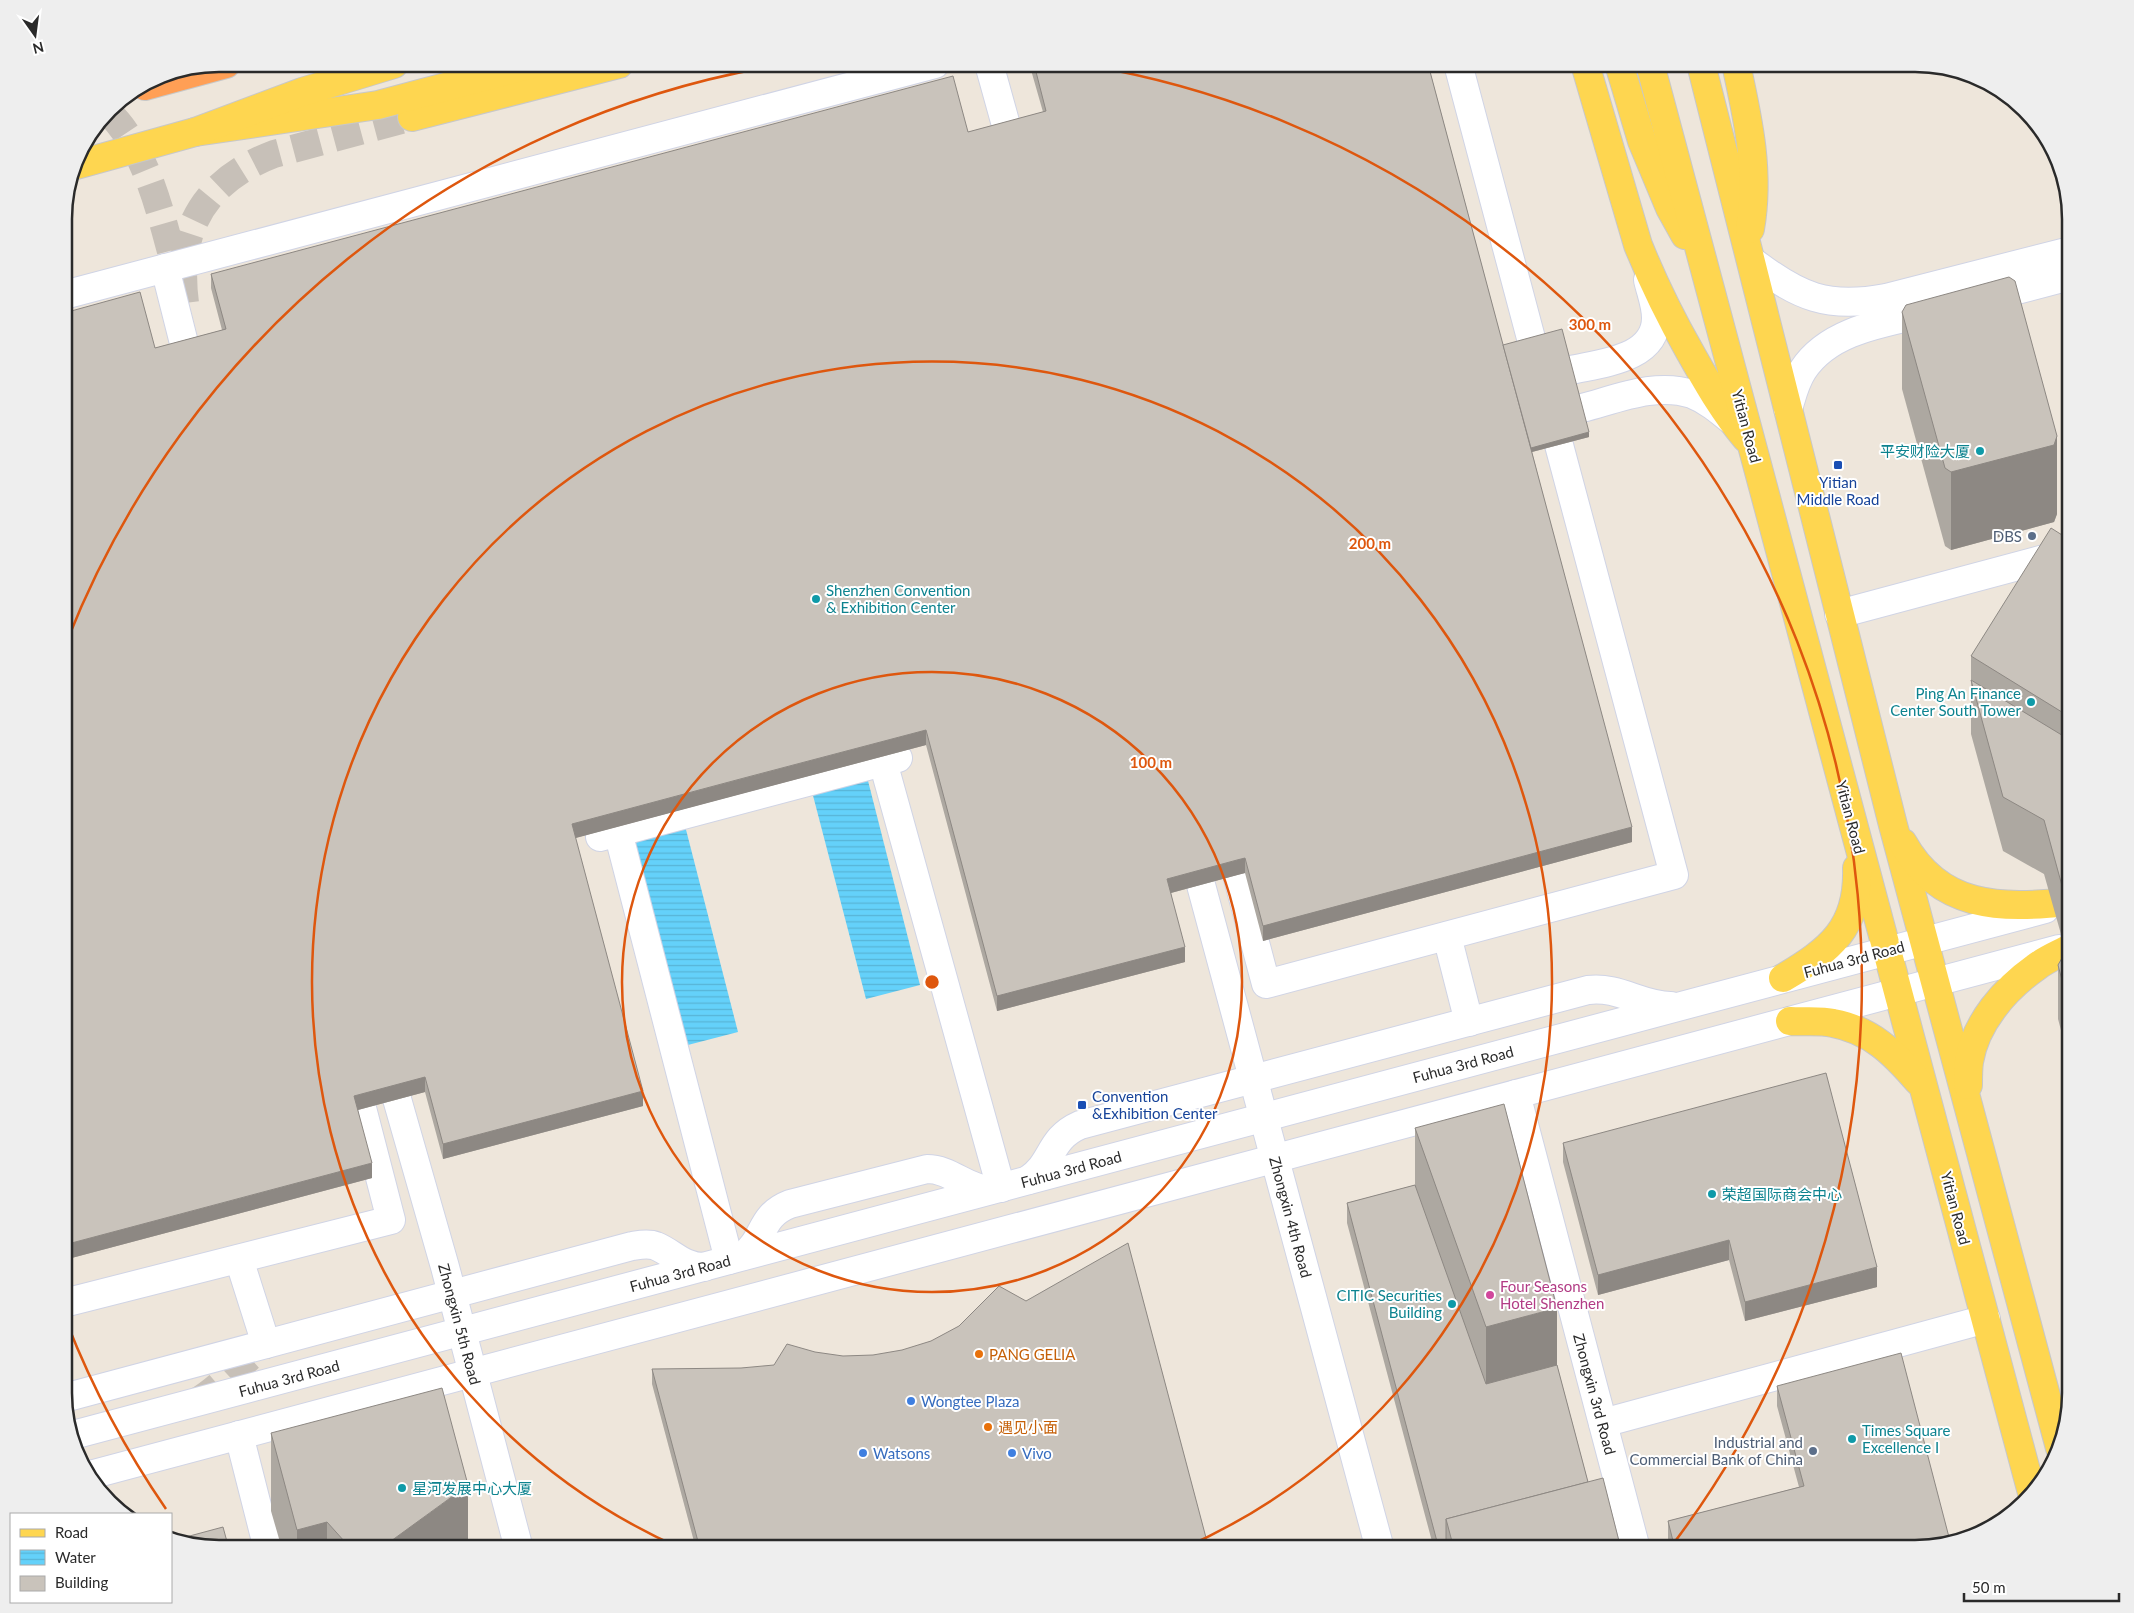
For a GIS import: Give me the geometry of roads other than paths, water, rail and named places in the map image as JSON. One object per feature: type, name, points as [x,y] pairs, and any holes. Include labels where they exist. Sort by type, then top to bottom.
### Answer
[{"type":"main road","points":[[85,162],[195,132],[302,92],[368,72]]},
{"type":"main road","points":[[195,132],[378,105],[502,72]]},
{"type":"main road","points":[[412,117],[588,72]]},
{"type":"main road","points":[[1587,72],[1638,245],[1670,315],[1719,404],[1753,446]]},
{"type":"main road","points":[[1621,72],[1642,141],[1670,208],[1706,273]]},
{"type":"main road","name":"Yitian Road","points":[[1652,72],[2030,1485]]},
{"type":"main road","points":[[1703,72],[1893,825],[2056,1433]]},
{"type":"main road","points":[[1738,72],[1748,122],[1754,172],[1750,253]]},
{"type":"main road","points":[[1893,825],[1913,861],[1938,885],[1968,899],[2006,906],[2062,903]]},
{"type":"main road","points":[[1782,978],[1813,960],[1832,944],[1845,927],[1855,902],[1858,870],[1855,831]]},
{"type":"main road","points":[[1967,1101],[1969,1061],[1977,1035],[1990,1013],[2007,992],[2037,966],[2062,952]]},
{"type":"main road","points":[[1790,1021],[1831,1022],[1861,1031],[1873,1037],[1895,1055],[1923,1087]]},
{"type":"street","points":[[73,293],[905,72]]},
{"type":"street","points":[[991,72],[1009,136]]},
{"type":"street","points":[[1460,72],[1532,342]]},
{"type":"street","points":[[1571,370],[1628,356],[1642,348],[1652,336],[1656,320],[1655,310],[1638,245]]},
{"type":"street","points":[[1750,253],[1771,275],[1806,295],[1826,301],[1863,302],[1886,298],[2062,252]]},
{"type":"street","points":[[165,268],[187,354]]},
{"type":"street","points":[[1788,409],[1795,384],[1812,358],[1826,346],[1846,335],[2062,278]]},
{"type":"street","points":[[1582,408],[1650,391],[1672,390],[1702,399],[1731,420]]},
{"type":"street","points":[[1237,875],[1266,984],[1674,875],[1559,445]]},
{"type":"street","points":[[1839,614],[2062,554]]},
{"type":"street","points":[[73,1396],[644,1244],[655,1246],[688,1265],[725,1261],[756,1243],[766,1220],[772,1214],[790,1204],[927,1169],[944,1171],[973,1187],[996,1189],[891,760],[609,834],[725,1261]]},
{"type":"street","name":"Zhongxin 4th Road","points":[[1201,885],[1378,1540]]},
{"type":"street","name":"Fuhua 3rd Road","points":[[78,1434],[2062,904]]},
{"type":"street","points":[[1447,936],[1469,1022]]},
{"type":"street","points":[[96,1473],[2062,949]]},
{"type":"street","points":[[1028,1180],[1041,1170],[1063,1135],[1076,1127],[1253,1079],[1598,989],[1614,990],[1660,1006],[1682,1005]]},
{"type":"street","name":"Zhongxin 3rd Road","points":[[1516,1094],[1634,1540]]},
{"type":"street","name":"Zhongxin 5th Road","points":[[397,1099],[452,1294],[517,1540]]},
{"type":"street","points":[[73,1301],[391,1220],[362,1108]]},
{"type":"street","points":[[238,1259],[266,1344]]},
{"type":"street","points":[[1603,1423],[1986,1319]]},
{"type":"street","points":[[239,1435],[266,1540]]},
{"type":"water","points":[[865,769],[920,985],[866,999],[810,784]]},
{"type":"water","points":[[683,818],[738,1032],[684,1046],[628,832]]},
{"type":"tunnel","points":[[185,303],[183,276],[185,252],[191,230],[200,210],[213,193],[230,178],[250,165],[274,154],[412,117]]},
{"type":"tunnel","points":[[114,118],[134,146],[153,189],[178,277]]},
{"type":"tunnel","points":[[196,1402],[266,1344]]},
{"type":"place","name":"平安财险大厦","points":[[1980,451]]},
{"type":"place","name":"Yitian Middle Road","points":[[1838,465]]},
{"type":"place","name":"DBS","points":[[2032,536]]},
{"type":"place","name":"Shenzhen Convention & Exhibition Center","points":[[816,599]]},
{"type":"place","name":"Ping An Finance Center South Tower","points":[[2031,702]]},
{"type":"place","name":"Convention &Exhibition Center","points":[[1082,1105]]},
{"type":"place","name":"荣超国际商会中心","points":[[1712,1194]]},
{"type":"place","name":"Four Seasons Hotel Shenzhen","points":[[1490,1295]]},
{"type":"place","name":"CITIC Securities Building","points":[[1452,1304]]},
{"type":"place","name":"PANG GELIA","points":[[979,1354]]},
{"type":"place","name":"Wongtee Plaza","points":[[911,1401]]},
{"type":"place","name":"遇见小面","points":[[988,1427]]},
{"type":"place","name":"Times Square Excellence I","points":[[1852,1439]]},
{"type":"place","name":"Industrial and Commercial Bank of China","points":[[1813,1451]]},
{"type":"place","name":"Watsons","points":[[863,1453]]},
{"type":"place","name":"Vivo","points":[[1012,1453]]},
{"type":"place","name":"星河发展中心大厦","points":[[402,1488]]}]
